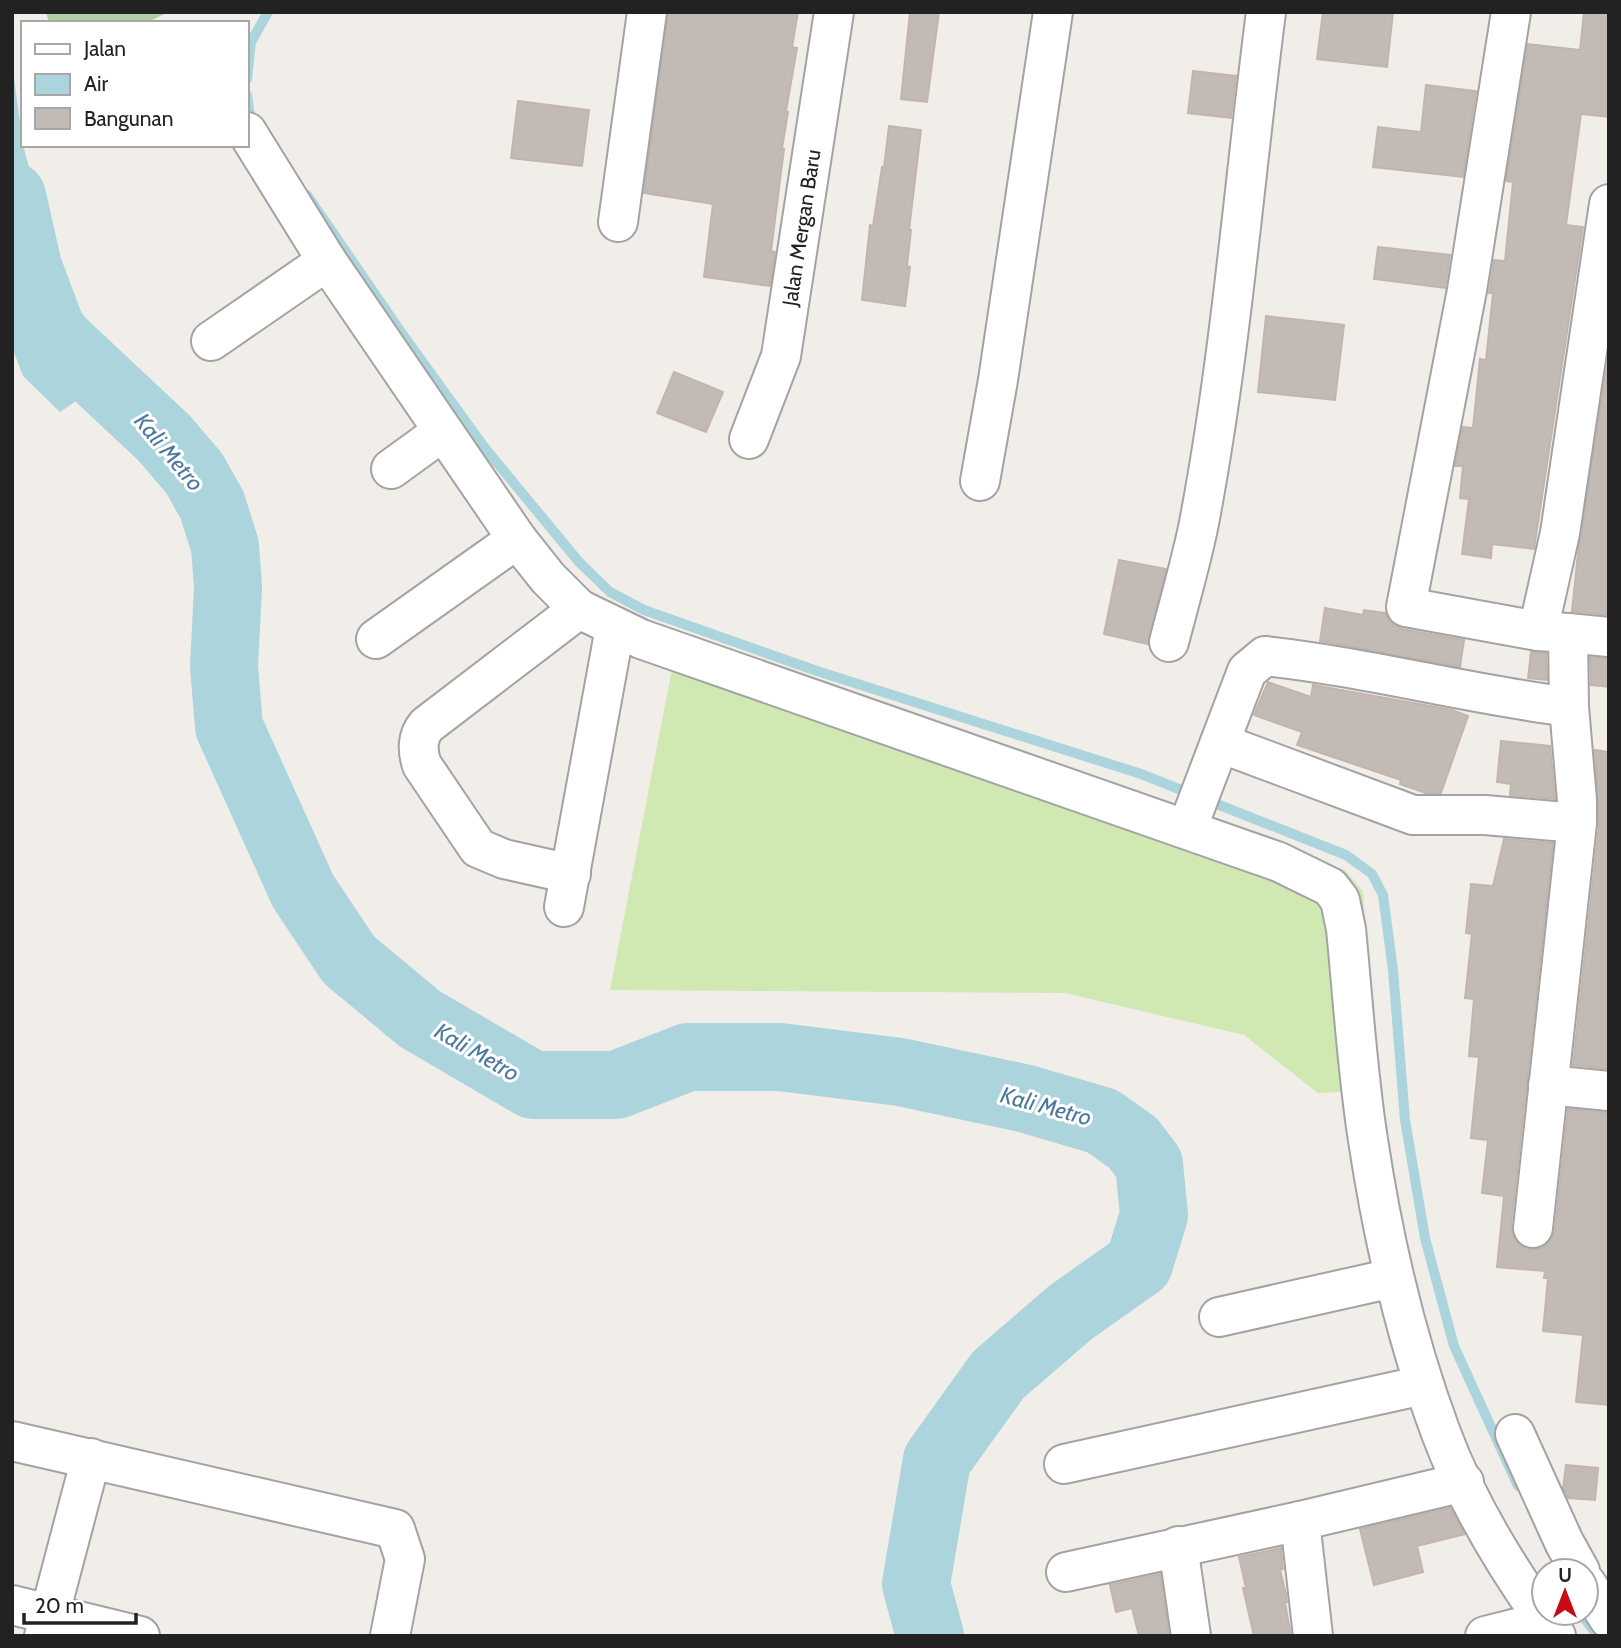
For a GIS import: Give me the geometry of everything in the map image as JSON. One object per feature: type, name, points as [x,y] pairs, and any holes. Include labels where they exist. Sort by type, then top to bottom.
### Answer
[{"type":"street","points":[[618,222],[647,12]]},
{"type":"street","name":"Jalan Mergan Baru","points":[[749,439],[781,356],[834,12]]},
{"type":"street","points":[[980,481],[998,380],[1053,12]]},
{"type":"street","points":[[1169,642],[1198,526],[1211,452],[1266,12]]},
{"type":"street","points":[[1511,12],[1467,290],[1406,607],[1553,632],[1609,637]]},
{"type":"street","points":[[248,134],[327,261],[517,540],[548,578],[579,609],[615,628],[696,659],[1195,808],[1289,866],[1330,887],[1340,900],[1346,929],[1367,1139],[1387,1279],[1410,1388],[1451,1485],[1488,1530],[1551,1628],[1485,1636]]},
{"type":"street","points":[[1533,1228],[1577,823],[1569,707],[1553,632],[1560,533],[1609,204]]},
{"type":"street","points":[[211,341],[327,261]]},
{"type":"street","points":[[391,469],[442,432]]},
{"type":"street","points":[[376,639],[517,540]]},
{"type":"street","points":[[579,609],[427,725],[422,731],[418,751],[422,765],[478,848],[568,890],[615,628]]},
{"type":"street","points":[[1195,808],[1247,671],[1265,656],[1312,661],[1521,701],[1569,707]]},
{"type":"street","points":[[1220,743],[1413,815],[1485,815],[1577,823]]},
{"type":"street","points":[[1548,1085],[1609,1091]]},
{"type":"street","points":[[1219,1317],[1387,1279]]},
{"type":"street","points":[[1387,1279],[1442,1434],[1451,1485]]},
{"type":"street","points":[[1064,1464],[1410,1388]]},
{"type":"street","points":[[1515,1434],[1572,1557]]},
{"type":"street","points":[[12,1441],[395,1529],[405,1559],[390,1636]]},
{"type":"street","points":[[47,1625],[91,1458]]},
{"type":"street","points":[[1066,1572],[1451,1485]]},
{"type":"street","points":[[1300,1521],[1313,1636]]},
{"type":"street","points":[[1178,1546],[1191,1636]]},
{"type":"street","points":[[12,1605],[47,1625],[141,1636]]},
{"type":"green space","points":[[46,12],[169,12],[149,21],[48,21]]},
{"type":"green space","points":[[677,643],[1192,815],[1345,870],[1363,891],[1375,1090],[1318,1093],[1244,1035],[1065,993],[610,990]]},
{"type":"water","points":[[12,62],[21,147],[24,147],[70,299],[126,367],[60,412],[23,376],[12,347]]},
{"type":"building","points":[[668,12],[798,12],[792,47],[797,48],[786,111],[771,251],[775,252],[770,286],[704,277],[713,204],[644,193]]},
{"type":"building","points":[[910,12],[939,12],[927,102],[901,99]]},
{"type":"building","points":[[1323,12],[1393,12],[1387,67],[1317,59]]},
{"type":"building","points":[[1584,12],[1609,12],[1609,117],[1581,114],[1566,225],[1583,227],[1534,549],[1492,544],[1491,558],[1462,554],[1469,499],[1460,498],[1463,466],[1455,466],[1463,427],[1473,428],[1480,359],[1486,360],[1493,293],[1489,293],[1494,260],[1505,261],[1513,182],[1506,181],[1528,44],[1580,50]]},
{"type":"building","points":[[1193,71],[1236,76],[1231,118],[1188,113]]},
{"type":"building","points":[[1426,85],[1476,91],[1463,177],[1373,167],[1378,127],[1421,132]]},
{"type":"building","points":[[518,101],[589,110],[582,166],[511,158]]},
{"type":"building","points":[[889,126],[921,130],[909,230],[907,266],[910,267],[905,306],[862,300],[870,225],[873,226]]},
{"type":"building","points":[[1378,247],[1450,255],[1445,288],[1374,279]]},
{"type":"building","points":[[1266,316],[1344,325],[1335,400],[1258,392]]},
{"type":"building","points":[[1609,354],[1609,615],[1572,611],[1578,553]]},
{"type":"building","points":[[674,372],[723,392],[706,432],[657,413]]},
{"type":"building","points":[[1119,560],[1166,569],[1148,644],[1104,634]]},
{"type":"building","points":[[1325,608],[1363,615],[1364,610],[1385,613],[1391,623],[1402,629],[1464,640],[1460,667],[1320,641]]},
{"type":"building","points":[[1531,652],[1546,653],[1547,680],[1528,678]]},
{"type":"building","points":[[1590,657],[1609,659],[1609,687],[1591,685]]},
{"type":"building","points":[[1268,682],[1311,697],[1313,685],[1452,710],[1468,716],[1441,793],[1426,793],[1400,784],[1401,780],[1297,745],[1302,732],[1254,715]]},
{"type":"building","points":[[1501,741],[1550,746],[1555,799],[1510,795],[1511,784],[1497,782]]},
{"type":"building","points":[[1595,750],[1609,752],[1609,1069],[1573,1065],[1599,825]]},
{"type":"building","points":[[1504,839],[1553,843],[1511,1226],[1513,1236],[1520,1245],[1530,1250],[1542,1248],[1551,1240],[1555,1230],[1568,1109],[1609,1113],[1609,1405],[1576,1402],[1583,1335],[1543,1331],[1548,1278],[1544,1278],[1545,1271],[1497,1267],[1504,1196],[1482,1193],[1488,1140],[1471,1138],[1479,1057],[1469,1056],[1474,999],[1465,998],[1472,934],[1466,933],[1471,884],[1493,886]]},
{"type":"building","points":[[1566,1465],[1598,1468],[1595,1500],[1568,1498],[1563,1488]]},
{"type":"building","points":[[1450,1508],[1465,1534],[1417,1546],[1423,1572],[1374,1585],[1360,1529]]},
{"type":"building","points":[[1281,1548],[1283,1569],[1280,1570],[1291,1636],[1254,1636],[1239,1557]]},
{"type":"building","points":[[1160,1574],[1169,1636],[1139,1636],[1132,1608],[1116,1612],[1110,1585]]},
{"type":"waterway","points":[[248,70],[251,42],[268,12]]},
{"type":"waterway","points":[[248,102],[250,115],[257,125]]},
{"type":"waterway","points":[[307,195],[484,447],[579,562],[610,592],[644,610],[817,671],[1141,774],[1346,855],[1372,874],[1383,895],[1393,970],[1405,1120],[1425,1238],[1454,1346],[1518,1486]]},
{"type":"waterway","name":"Kali Metro","points":[[12,196],[28,267],[53,334],[164,438],[194,473],[212,505],[225,546],[228,588],[224,666],[229,727],[303,891],[349,960],[420,1019],[533,1085],[616,1085],[688,1057],[780,1057],[900,1072],[1023,1098],[1102,1121],[1133,1143],[1149,1164],[1154,1215],[1139,1264],[1071,1312],[998,1375],[937,1460],[916,1584],[930,1636]]},
{"type":"waterway","points":[[1591,1627],[1598,1636]]}]
